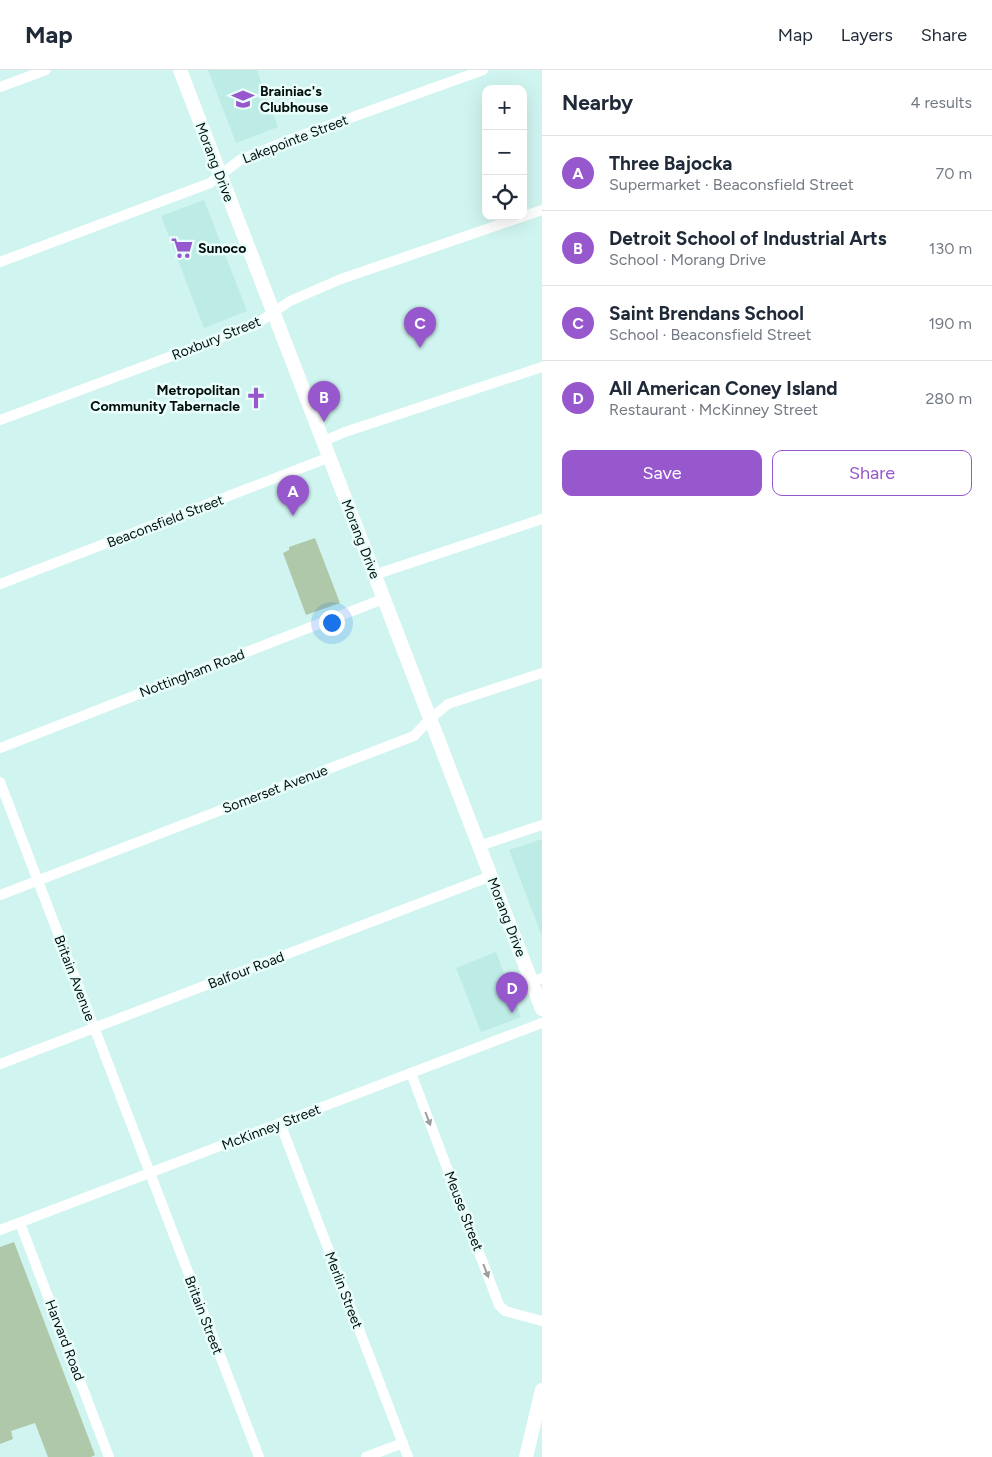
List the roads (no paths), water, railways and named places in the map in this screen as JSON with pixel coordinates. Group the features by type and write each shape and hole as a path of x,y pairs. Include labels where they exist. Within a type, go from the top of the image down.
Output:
{"street":[{"path":"0,87 46,70"},
{"name":"Morang Drive","path":"180,70 479,846 537,980 542,1009"},
{"name":"Lakepointe Street","path":"0,262 210,183 237,162 289,140 483,70"},
{"name":"Roxbury Street","path":"0,420 255,325 290,301 341,279 542,210"},
{"path":"324,441 345,432 542,367"},
{"name":"Beaconsfield Street","path":"0,584 330,458"},
{"path":"374,575 542,520"},
{"name":"Nottingham Road","path":"0,748 383,598"},
{"name":"Somerset Avenue","path":"0,895 414,736 448,704 542,673"},
{"name":"Britain Avenue","path":"0,782 150,1173"},
{"path":"479,846 542,825"},
{"name":"Balfour Road","path":"0,1064 491,876"},
{"name":"McKinney Street","path":"0,1230 542,1023"},
{"name":"Meuse Street","path":"411,1073 500,1305 505,1312 542,1321"},
{"name":"Merlin Street","path":"280,1123 408,1457"},
{"name":"Britain Street","path":"150,1173 259,1457"},
{"name":"Harvard Road","path":"20,1223 109,1457"},
{"path":"526,1457 542,1390"},
{"path":"366,1457 403,1443"}],"place":[{"name":"Brainiac's Clubhouse","path":"243,99"},
{"name":"Sunoco","path":"182,248"},
{"name":"Saint Brendans School","path":"420,348"},
{"name":"Metropolitan Community Tabernacle","path":"256,398"},
{"name":"Detroit School of Industrial Arts","path":"324,422"},
{"name":"Three Bajocka","path":"293,516"},
{"name":"All American Coney Island","path":"512,1013"}]}
